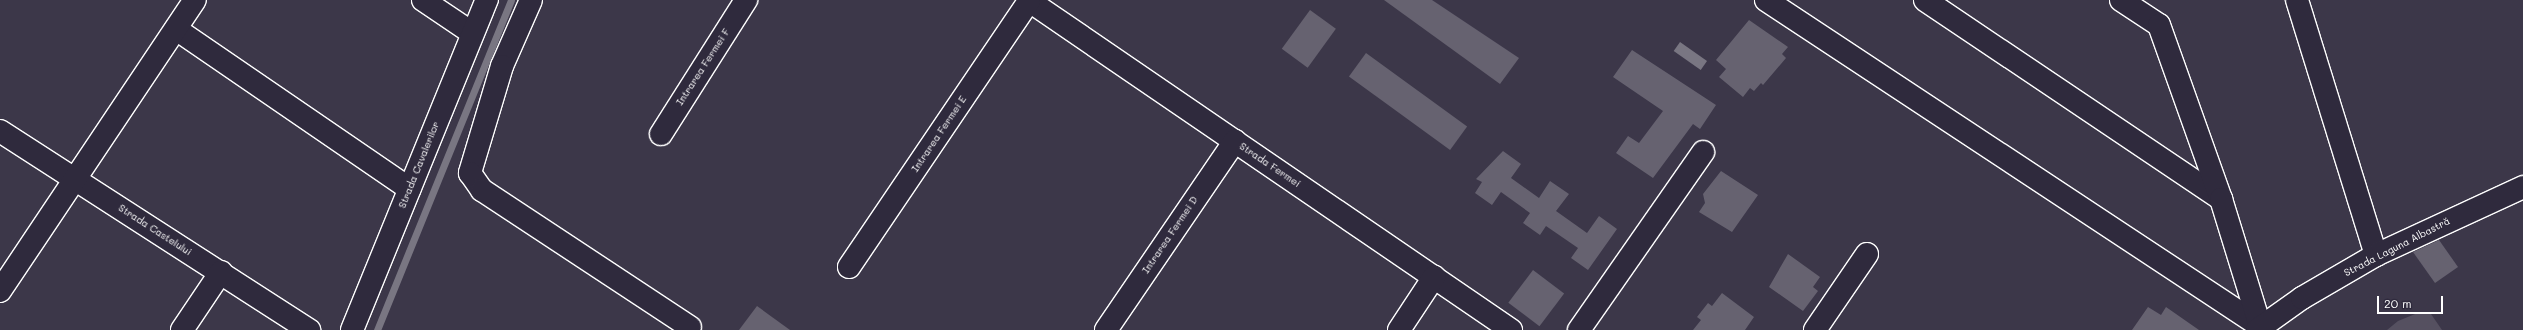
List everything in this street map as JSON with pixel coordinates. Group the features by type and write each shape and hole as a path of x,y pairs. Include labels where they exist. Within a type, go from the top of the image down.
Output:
{"street":[{"path":"0,291 195,0"},
{"path":"423,0 472,33"},
{"name":"Strada Cavalerilor","path":"352,330 472,33 487,0"},
{"path":"531,0 502,66 470,173 482,190 690,327"},
{"name":"Intrarea Fermei F","path":"661,134 746,0"},
{"name":"Strada Fermei","path":"1029,0 1511,330"},
{"name":"Intrarea Fermei E","path":"849,267 1029,0"},
{"path":"1766,0 2259,328"},
{"path":"1926,0 2221,199"},
{"path":"2121,0 2159,25 2221,199 2259,328"},
{"path":"2297,0 2376,255"},
{"path":"176,29 410,189"},
{"name":"Strada Castelului","path":"0,131 309,330"},
{"name":"Intrarea Fermei D","path":"1106,330 1235,141"},
{"path":"1580,330 1703,152"},
{"name":"Strada Laguna Albastră","path":"2259,328 2376,255 2523,187"},
{"path":"1815,330 1866,254"},
{"path":"182,330 221,272"},
{"path":"1399,330 1434,277"}],"shaded area":[{"path":"1680,42 1707,61 1701,70 1674,51"},
{"path":"2420,312 2431,314 2442,330 2387,330 2398,321"}],"building":[{"path":"1384,0 1432,0 1519,58 1500,84"},
{"path":"1310,10 1336,29 1308,68 1282,49"},
{"path":"1749,20 1788,47 1782,54 1786,58 1763,85 1761,83 1754,91 1750,88 1743,97 1719,77 1726,69 1716,60"},
{"path":"1632,50 1716,105 1700,129 1693,124 1653,178 1616,153 1628,136 1639,143 1663,111 1613,77"},
{"path":"1366,53 1467,126 1450,150 1349,76"},
{"path":"1503,151 1521,164 1511,178 1539,198 1550,181 1569,194 1556,211 1587,233 1599,216 1617,229 1588,270 1571,258 1578,248 1546,226 1540,235 1523,223 1530,213 1501,192 1492,205 1475,193 1482,182 1476,179"},
{"path":"1721,171 1758,195 1732,232 1699,212 1705,203 1703,194"},
{"path":"2439,240 2458,267 2435,283 2413,252"},
{"path":"1788,254 1820,277 1813,287 1818,291 1803,311 1769,287"},
{"path":"1533,270 1564,293 1539,326 1508,303"},
{"path":"1722,293 1754,317 1745,330 1693,330 1701,320 1697,317 1708,303 1712,306"},
{"path":"757,306 790,330 739,330"},
{"path":"2148,307 2161,315 2166,307 2199,330 2132,330"}],"waterway":[{"path":"377,330 511,0"}]}
